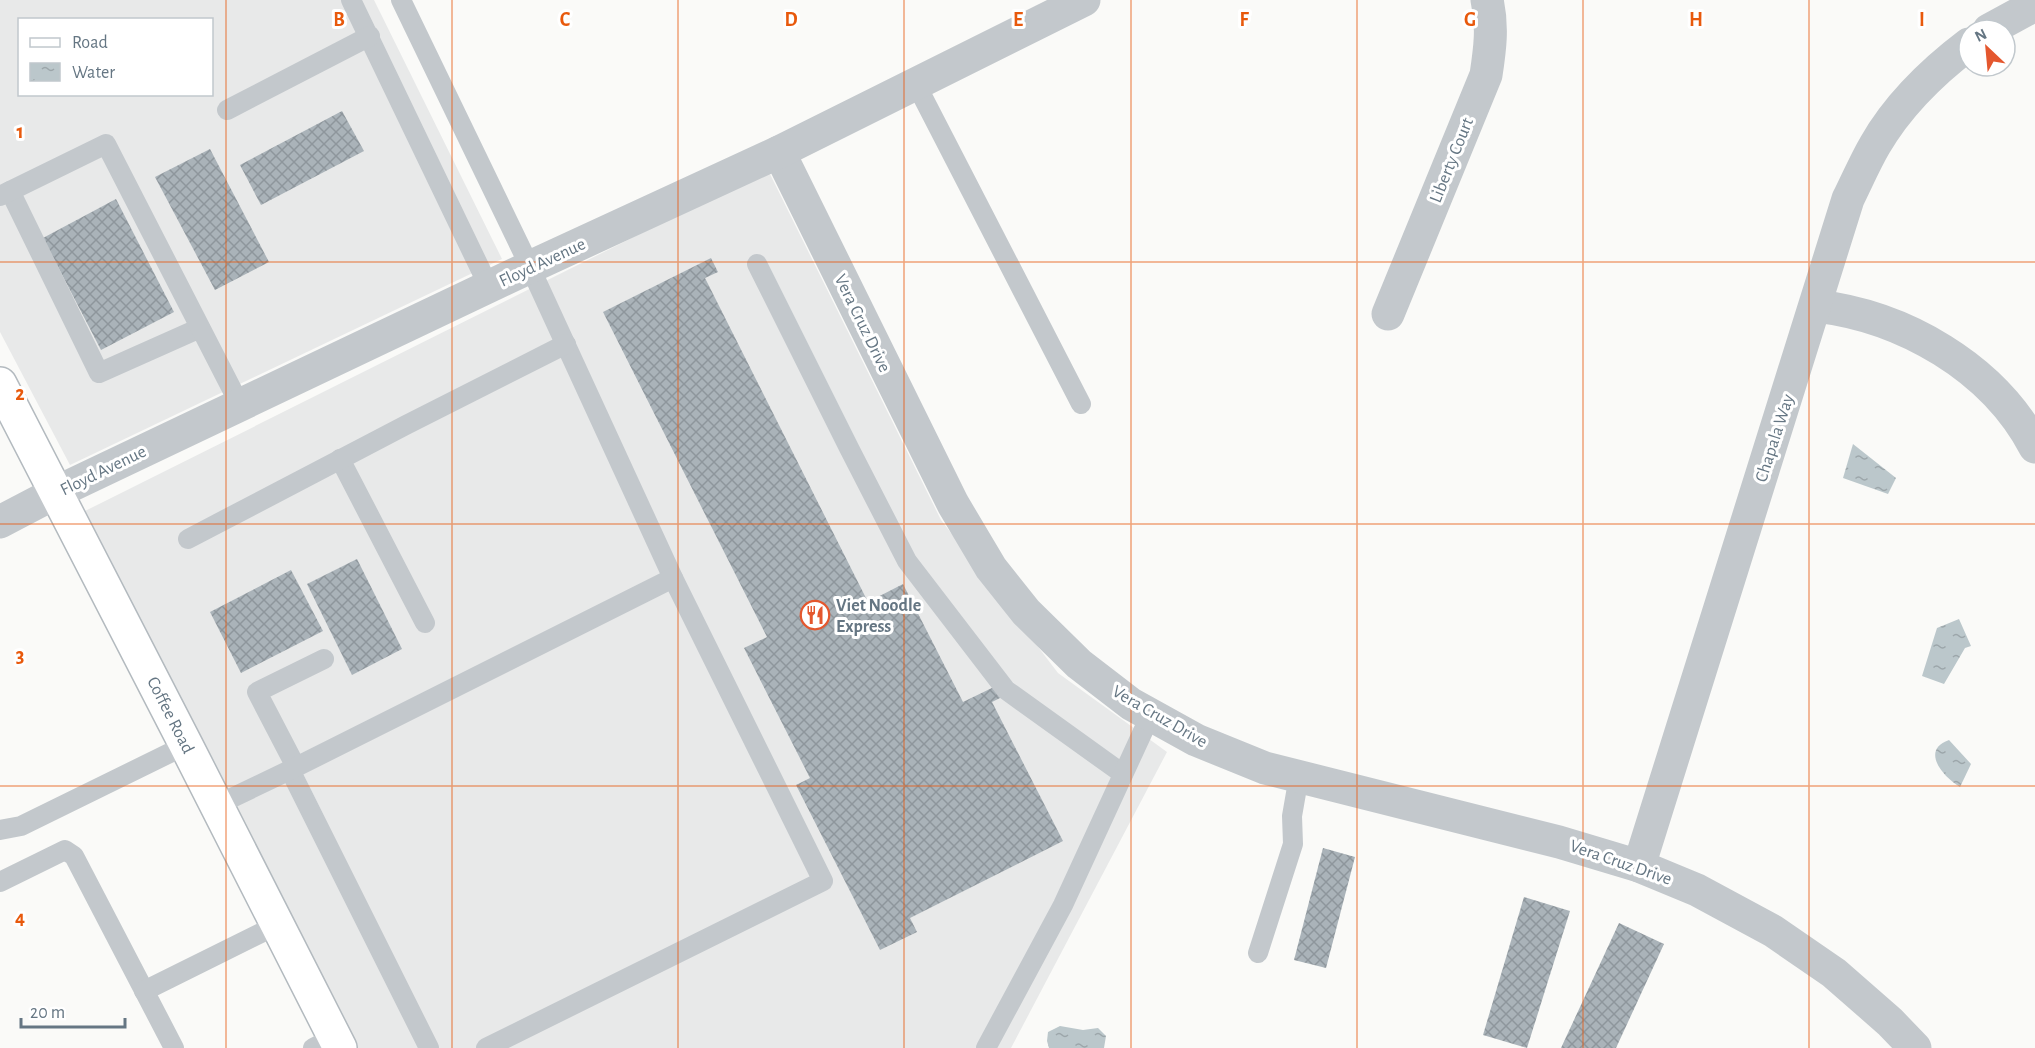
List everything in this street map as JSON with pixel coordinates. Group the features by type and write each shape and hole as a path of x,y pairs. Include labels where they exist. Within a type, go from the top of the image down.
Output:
{"main road":[{"name":"Coffee Road","path":"0,384 277,924 329,1044"}],"street":[{"name":"Floyd Avenue","path":"0,522 55,493 530,267 779,152 1084,0"},
{"name":"Liberty Court","path":"1388,314 1486,75 1491,40 1487,0"},
{"path":"2011,18 2035,5"},
{"name":"Chapala Way","path":"1639,866 1848,199 1875,144 1908,100 1942,64 1957,53"},
{"name":"Vera Cruz Drive","path":"779,152 952,504 992,568 1026,612 1079,664 1131,704 1196,740 1265,768 1558,842 1639,866 1697,890 1773,931 1834,973 1890,1022 1915,1048"},
{"path":"1816,306 1883,321 1933,344 1973,372 2008,407 2035,447"}],"lane":[{"path":"351,0 489,287"},
{"path":"401,0 530,267 673,578 823,881 486,1048"},
{"path":"227,110 370,36"},
{"path":"916,84 1081,404"},
{"path":"200,328 99,373 5,194 106,144 240,405"},
{"path":"757,264 908,561 1006,690 1124,774"},
{"path":"188,539 566,344"},
{"path":"340,459 425,623"},
{"path":"217,805 673,578"},
{"path":"324,659 257,692 429,1048"},
{"path":"986,1048 1063,905 1151,714"},
{"path":"0,830 21,826 186,745"},
{"path":"1258,953 1293,844 1292,816 1299,776"},
{"path":"0,882 65,850 74,856 174,1048"},
{"path":"144,991 277,924"}],"shaded area":[{"path":"0,0 374,0 502,259 70,465 0,332"},
{"path":"768,170 941,520 1058,673 1167,752 1011,1048 356,1048 83,512"}],"water":[{"path":"1853,444 1896,478 1888,494 1843,478"},
{"path":"1959,619 1971,646 1965,648 1944,684 1922,676 1937,628"},
{"path":"1949,740 1971,764 1960,787 1941,770 1935,757 1940,744"},
{"path":"1060,1026 1083,1030 1098,1028 1106,1036 1104,1048 1049,1048 1048,1032"}],"building":[{"path":"342,111 364,151 261,205 240,165"},
{"path":"210,149 269,262 215,290 155,177"},
{"path":"116,199 174,312 101,350 43,238"},
{"path":"711,258 718,272 705,278 868,602 903,584 963,702 996,686 1002,697 992,702 1063,841 910,918 917,932 880,950 796,785 810,778 744,648 767,637 603,312"},
{"path":"357,559 402,649 352,675 307,584"},
{"path":"291,570 323,631 241,673 210,612"},
{"path":"1323,848 1355,857 1326,968 1294,960"},
{"path":"1524,897 1570,911 1527,1048 1483,1035"},
{"path":"1619,923 1664,944 1616,1048 1561,1048"}],"place":[{"name":"Viet Noodle Express","path":"815,615"}]}
